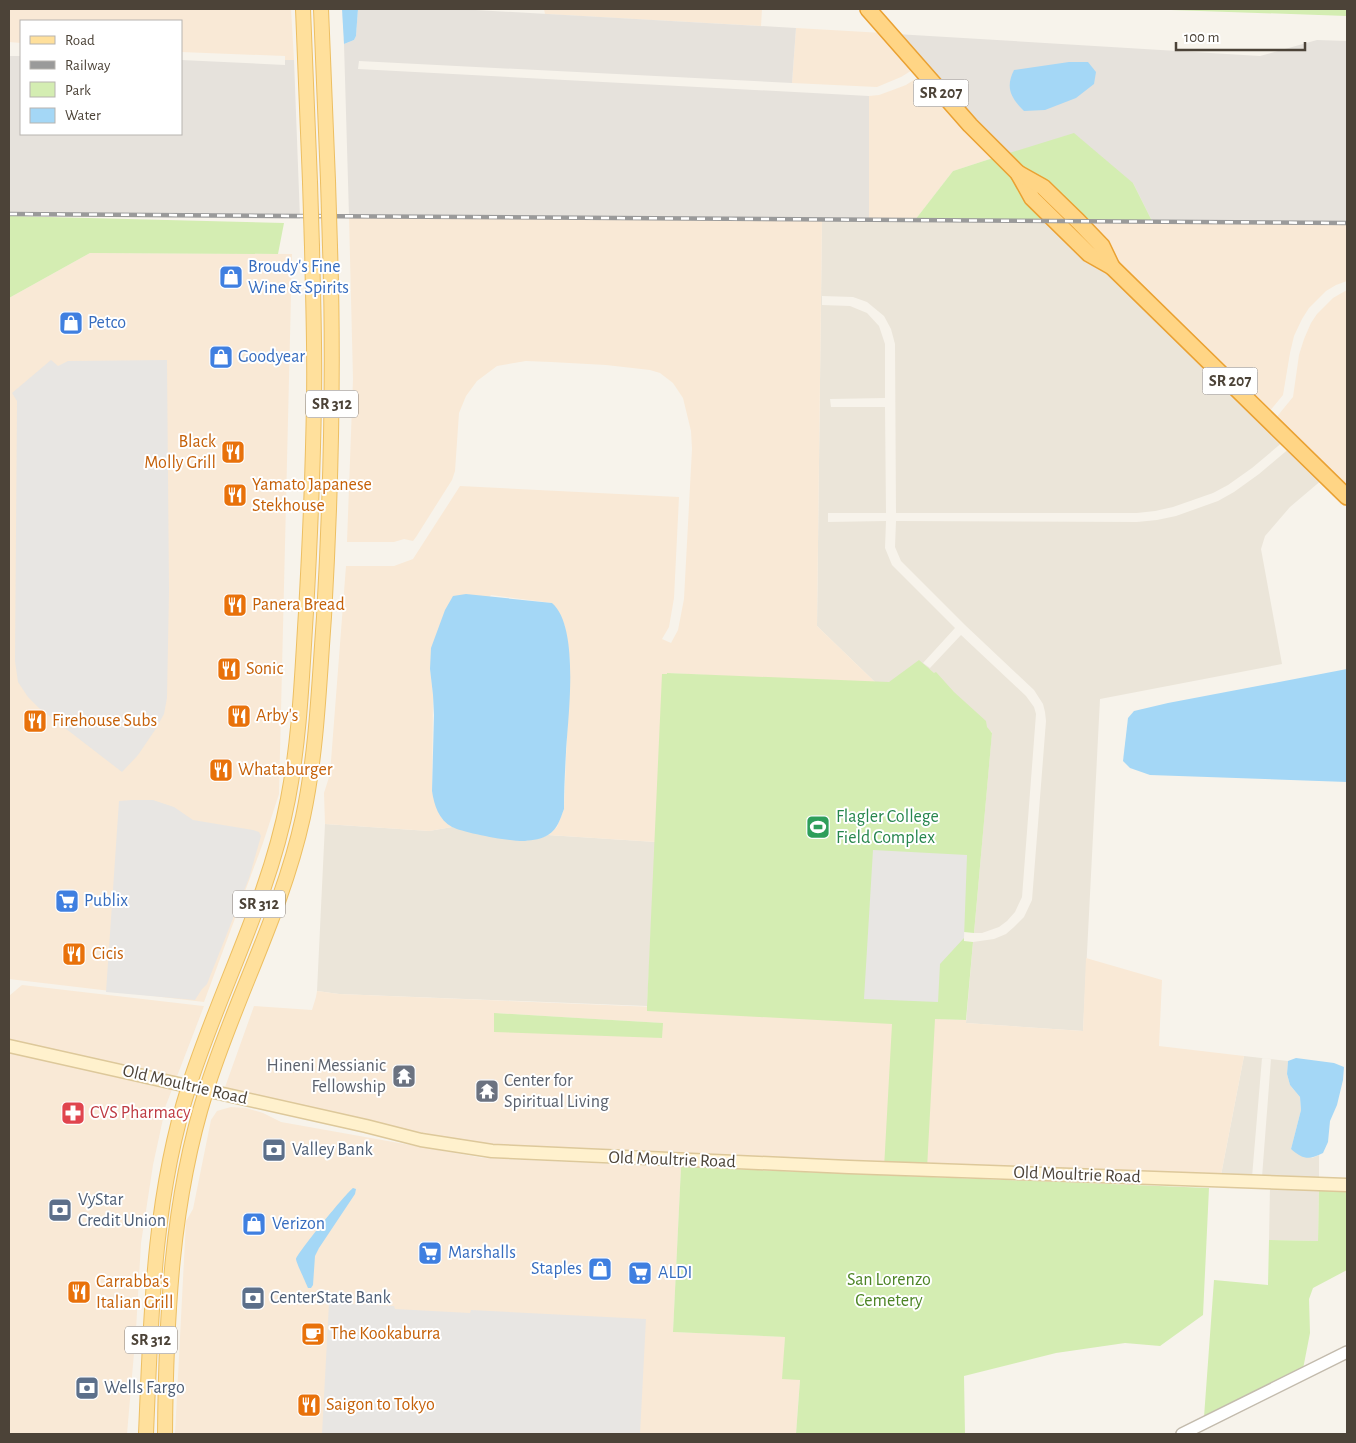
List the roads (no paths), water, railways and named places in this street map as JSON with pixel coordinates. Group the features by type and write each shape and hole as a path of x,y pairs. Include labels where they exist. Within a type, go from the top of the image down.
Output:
{"highway":[{"name":"SR 207","path":"868,9 970,125 1018,173 1032,198 1089,254 1112,267 1347,496"}],"main road":[{"name":"SR 312","path":"146,1434 158,1236 167,1173 189,1086 252,922 280,835 288,801 298,731 308,570 314,395 312,247 303,9"},
{"name":"SR 312","path":"165,1434 171,1290 177,1223 188,1157 206,1090 286,879 298,839 313,756 318,709 327,562 331,439 332,325 321,9"},
{"path":"280,835 286,851 286,879"},
{"name":"Old Moultrie Road","path":"10,1047 413,1138 492,1151 849,1167 1347,1185"},
{"path":"154,1289 171,1290"}],"street":[{"path":"1182,1434 1347,1352"}],"water":[{"path":"342,9 358,9 356,36 354,40 344,44"},
{"path":"1069,62 1088,62 1096,72 1094,84 1076,98 1045,110 1024,111 1016,102 1011,92 1010,82 1014,70"},
{"path":"466,594 552,603 561,615 566,631 569,651 570,696 564,809 554,830 540,838 525,841 510,840 452,827 447,824 438,812 434,802 432,791 434,715 430,669 431,648 445,610 453,596"},
{"path":"1347,669 1347,782 1150,775 1130,768 1123,761 1128,718 1134,711"},
{"path":"1296,1058 1334,1063 1344,1067 1337,1105 1330,1121 1328,1142 1323,1153 1310,1158 1303,1157 1291,1149 1301,1110 1300,1097 1290,1085 1287,1074 1288,1061"},
{"path":"353,1188 356,1189 355,1194 315,1256 313,1285 311,1288 308,1288 296,1259 323,1222"}],"railway":[{"path":"9,214 1347,223"}],"place":[{"name":"Broudy's Fine Wine & Spirits","path":"231,277"},
{"name":"Petco","path":"71,323"},
{"name":"Goodyear","path":"221,357"},
{"name":"Black Molly Grill","path":"233,452"},
{"name":"Yamato Japanese Stekhouse","path":"235,495"},
{"name":"Panera Bread","path":"235,605"},
{"name":"Sonic","path":"229,669"},
{"name":"Arby's","path":"239,716"},
{"name":"Firehouse Subs","path":"35,721"},
{"name":"Whataburger","path":"221,770"},
{"name":"Flagler College Field Complex","path":"818,827"},
{"name":"Publix","path":"67,901"},
{"name":"Cicis","path":"74,954"},
{"name":"Hineni Messianic Fellowship","path":"404,1076"},
{"name":"Center for Spiritual Living","path":"487,1091"},
{"name":"CVS Pharmacy","path":"73,1113"},
{"name":"Valley Bank","path":"274,1150"},
{"name":"VyStar Credit Union","path":"60,1210"},
{"name":"Verizon","path":"254,1224"},
{"name":"Marshalls","path":"430,1253"},
{"name":"Staples","path":"600,1269"},
{"name":"ALDI","path":"640,1273"},
{"name":"Carrabba's Italian Grill","path":"79,1292"},
{"name":"CenterState Bank","path":"253,1298"},
{"name":"The Kookaburra","path":"313,1334"},
{"name":"Wells Fargo","path":"87,1388"},
{"name":"Saigon to Tokyo","path":"309,1405"}],"park label":[{"name":"San Lorenzo Cemetery","path":"889,1290"}]}
